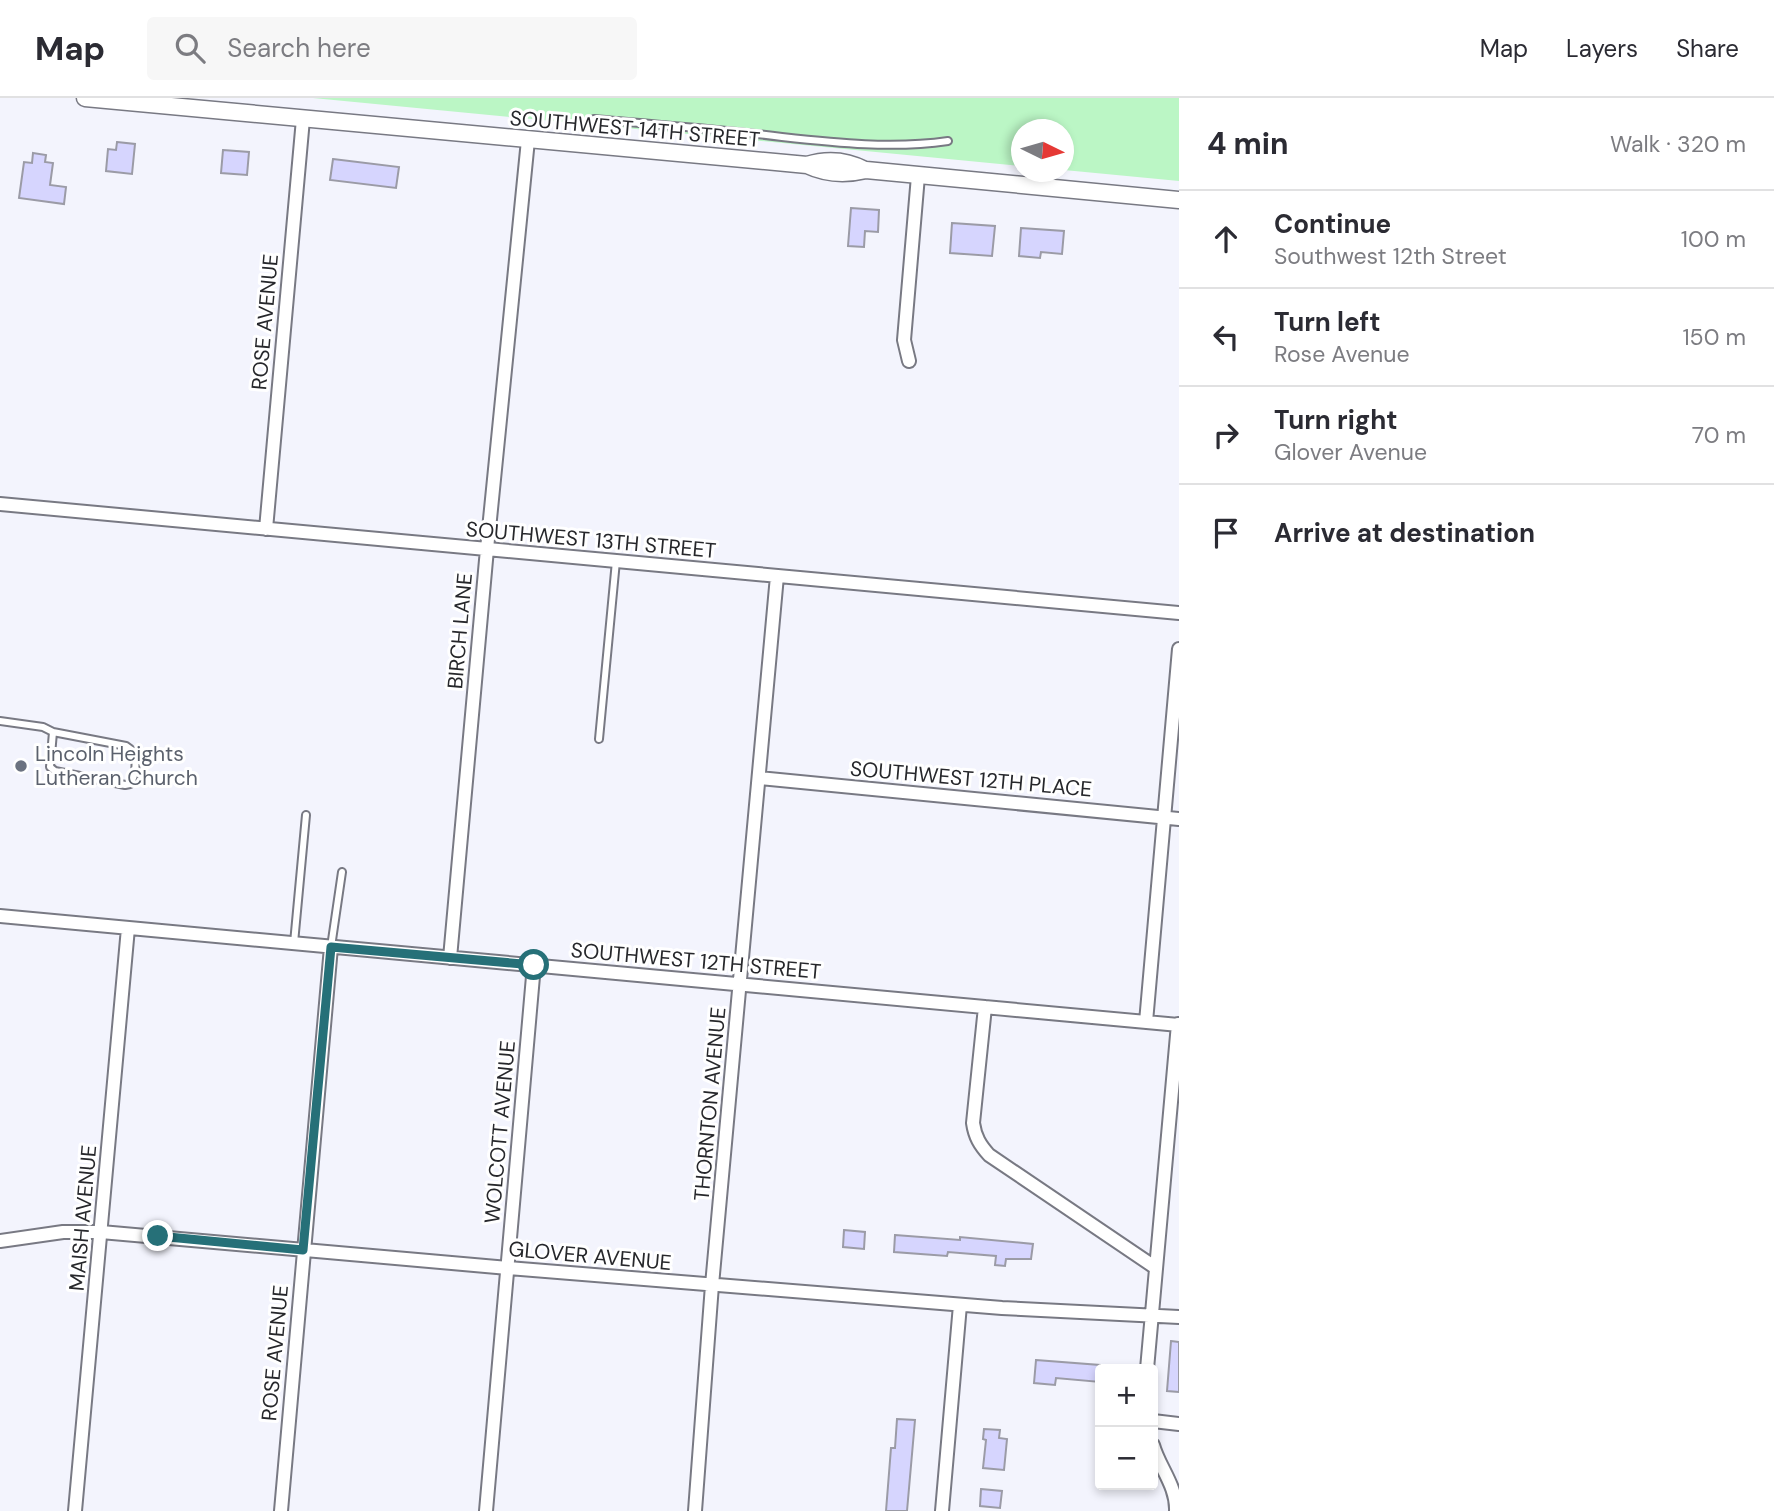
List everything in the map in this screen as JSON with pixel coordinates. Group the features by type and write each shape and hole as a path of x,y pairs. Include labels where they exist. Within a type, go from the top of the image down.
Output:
{"street":[{"name":"SOUTHWEST 14TH STREET","path":"85,98 807,165 825,172 846,174 866,170 1179,200"},
{"name":"ROSE AVENUE","path":"266,529 303,119"},
{"name":"BIRCH LANE","path":"450,958 528,140"},
{"path":"909,361 904,340 918,176"},
{"name":"SOUTHWEST 13TH STREET","path":"0,503 1179,612"},
{"name":"THORNTON AVENUE","path":"695,1511 712,1285 776,576"},
{"path":"1146,1022 1179,649"},
{"name":"SOUTHWEST 12TH PLACE","path":"759,778 1179,818"},
{"name":"SOUTHWEST 12TH STREET","path":"0,916 1178,1025"},
{"name":"MAISH AVENUE","path":"75,1511 128,928"},
{"name":"ROSE AVENUE","path":"281,1511 331,947"},
{"name":"WOLCOTT AVENUE","path":"486,1511 534,965"},
{"path":"985,1007 973,1124 975,1136 981,1146 989,1155 1156,1268"},
{"path":"1147,1364 1178,1025"},
{"name":"GLOVER AVENUE","path":"0,1241 63,1231 101,1232 960,1305 1179,1317"},
{"path":"942,1511 960,1305"},
{"path":"1158,1422 1179,1424"},
{"path":"1158,1459 1167,1475 1176,1511"}],"lane":[{"path":"594,119 871,144 921,145 948,141"},
{"path":"599,739 616,561"},
{"path":"0,721 43,727 53,732 126,746 135,755 133,780 125,785 55,771 50,767 49,760 53,732"},
{"path":"294,943 306,815"},
{"path":"331,947 342,872"}],"green space":[{"path":"313,98 1179,98 1179,181 1074,171 1074,119 1011,119 1011,165"}],"building":[{"path":"117,142 135,144 132,174 106,171 108,149 116,150"},
{"path":"223,150 249,152 247,175 221,173"},
{"path":"33,153 46,155 45,162 53,163 50,185 66,187 64,204 19,198 24,162 32,163"},
{"path":"333,159 399,167 396,188 330,180"},
{"path":"851,208 879,210 878,232 865,231 864,247 848,246"},
{"path":"952,223 995,226 992,256 950,253"},
{"path":"1021,228 1064,231 1062,254 1041,252 1040,258 1019,256"},
{"path":"844,1230 865,1232 864,1249 843,1247"},
{"path":"895,1235 960,1240 960,1237 1033,1244 1031,1259 1006,1259 1005,1266 995,1265 996,1256 948,1252 947,1256 894,1252"},
{"path":"1171,1341 1179,1342 1179,1392 1167,1391"},
{"path":"1036,1360 1095,1365 1095,1382 1056,1378 1055,1385 1034,1383"},
{"path":"897,1419 915,1420 907,1511 886,1511 891,1448 895,1448"},
{"path":"984,1429 1000,1430 999,1438 1007,1439 1004,1470 983,1468 986,1440 983,1439"},
{"path":"981,1489 1002,1491 1000,1508 980,1506"}],"place":[{"name":"Lincoln Heights Lutheran Church","path":"21,766"}],"route":[{"path":"158,1236 303,1250 331,947 534,965"}]}
